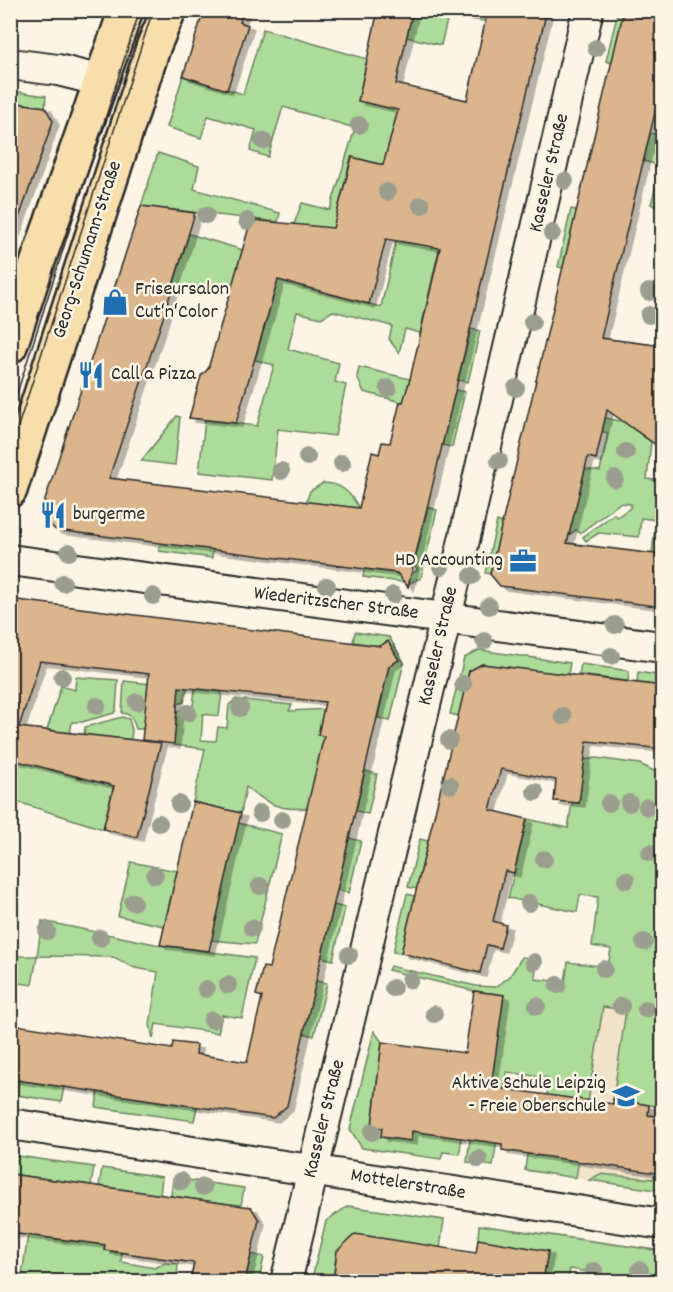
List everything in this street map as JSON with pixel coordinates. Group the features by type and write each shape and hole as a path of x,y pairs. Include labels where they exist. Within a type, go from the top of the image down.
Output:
{"main road":[{"name":"Georg-Schumann-Straße","path":"10,346 126,10"},
{"name":"Georg-Schumann-Straße","path":"10,490 151,54 168,10"}],"street":[{"name":"Kasseler Straße","path":"285,1281 446,618 588,10"},
{"path":"10,64 58,70 102,81"},
{"name":"Wiederitzscher Straße","path":"10,560 663,647"},
{"name":"Mottelerstraße","path":"10,1124 663,1224"}],"shaded area":[{"name":"Aktive Schule Leipzig - Freie Oberschule","path":"603,1007 662,1014 662,1191 576,1178"}],"green space":[{"path":"413,11 494,11 491,22 448,16 441,45 406,37"},
{"path":"618,11 624,12 612,63 606,61"},
{"path":"263,29 367,59 358,101 412,113 383,165 351,157 333,230 297,285 381,307 396,241 416,244 454,183 420,333 405,329 399,353 389,339 392,326 333,311 321,318 297,312 288,349 339,363 335,382 346,385 335,436 278,429 272,480 199,472 205,420 257,426 274,365 255,360 294,224 302,203 330,210 355,128 283,107 268,157 250,151 256,130 208,116 201,138 167,127 183,76 243,94"},
{"path":"11,91 46,96 45,107 11,102"},
{"path":"662,129 662,211 651,204 661,166 643,161 650,133 661,135"},
{"path":"158,153 199,166 194,189 280,213 278,222 141,206"},
{"path":"571,209 577,210 563,268 558,267"},
{"path":"189,234 243,250 232,287 173,286"},
{"path":"471,329 480,331 468,382 458,380"},
{"path":"359,367 410,379 405,403 364,392 357,377"},
{"path":"455,390 465,392 452,447 442,445"},
{"path":"177,416 180,417 175,465 141,461"},
{"path":"601,417 624,422 651,442 647,479 662,481 662,555 652,553 656,520 641,518 639,537 599,533 586,541 583,537 614,514 617,517 630,508 631,504 620,503 580,533 576,530 569,535 584,469 600,471 608,433 597,430"},
{"path":"323,483 340,487 352,497 359,508 306,502 310,491"},
{"path":"428,507 437,510 421,578 410,583 363,577 364,569 397,573 402,579 418,570 414,564"},
{"path":"497,521 503,523 490,574 485,573"},
{"path":"160,543 213,549 212,558 159,551"},
{"path":"355,632 389,637 404,662 390,721 378,718 389,666 398,660 380,646 353,642"},
{"path":"479,650 570,663 568,675 482,664 469,671 459,716 450,714 464,658"},
{"path":"581,664 629,671 628,681 579,675"},
{"path":"638,672 662,676 662,686 637,683"},
{"path":"76,677 118,680 116,710 114,713 82,722 72,722 70,733 47,730 61,686 75,690"},
{"path":"124,681 187,688 184,702 153,713 143,729 136,729 130,716 122,713"},
{"path":"195,689 222,692 219,716 203,714 201,740 216,741 218,727 227,728 229,705 236,699 292,705 289,711 330,709 308,808 298,809 274,805 246,787 241,813 193,802 205,749 174,745 175,726 163,716 193,706"},
{"path":"122,717 129,719 132,730 131,740 125,740 103,829 11,800 11,774 24,734 44,740 37,766 86,779 97,737 84,735 85,727"},
{"path":"596,758 640,764 662,775 662,1107 613,1099 626,1010 603,1007 576,1178 525,1170 527,1154 564,1159 573,1099 547,1095 548,1078 507,1072 493,1166 467,1162 473,1115 504,995 474,991 388,970 390,966 476,986 496,987 510,976 522,957 537,959 535,979 565,982 568,962 608,967 611,949 592,946 598,897 580,895 577,912 508,898 527,819 568,828 572,803 579,803 584,760"},
{"path":"365,771 377,774 368,814 356,811"},
{"path":"238,823 282,834 255,944 211,940"},
{"path":"349,838 361,841 349,893 337,890"},
{"path":"420,839 428,841 417,889 408,887"},
{"path":"131,862 177,871 164,926 118,916"},
{"path":"407,894 415,896 401,953 393,952"},
{"path":"334,905 345,908 333,960 321,957"},
{"path":"42,921 160,945 255,958 242,1018 222,1015 218,1033 156,1024 153,1039 150,1025 158,972 135,968 113,957 37,956"},
{"path":"11,956 37,956 32,985 13,982 11,996"},
{"path":"316,981 327,983 314,1036 303,1033"},
{"path":"374,1031 382,1042 372,1126 382,1128 381,1137 410,1141 412,1131 461,1138 460,1154 443,1152 441,1159 362,1148 350,1129"},
{"path":"19,1080 64,1087 61,1102 17,1095"},
{"path":"98,1092 197,1107 194,1121 96,1107"},
{"path":"662,1129 662,1191 589,1180 600,1174 653,1179 656,1173"},
{"path":"11,1155 94,1167 91,1185 11,1174"},
{"path":"102,1168 162,1177 160,1195 99,1186"},
{"path":"173,1178 244,1188 241,1206 171,1196"},
{"path":"348,1206 444,1220 440,1248 337,1251 333,1281 311,1282 326,1221"},
{"path":"479,1225 662,1251 662,1281 593,1281 594,1273 570,1269 568,1281 543,1281 548,1251 478,1239"},
{"path":"29,1228 41,1237 78,1242 106,1242 105,1250 122,1253 121,1262 155,1268 165,1263 178,1264 177,1281 21,1282"},
{"path":"251,1254 264,1257 259,1281 245,1282"}],"building":[{"path":"204,10 244,10 240,22 248,25 227,90 183,76"},
{"path":"378,10 413,10 396,84 467,100 488,10 547,10 408,587 397,573 56,530 45,521 43,506 141,206 195,213 163,318 109,478 359,508 372,452 379,454 382,442 390,443 400,402 403,402 440,248 386,239 369,304 278,280 236,423 189,418 201,376 208,369 251,220 333,228 352,157 383,165 398,110 358,101"},
{"path":"624,10 663,10 663,79 601,338 663,346 663,450 607,410 596,459 588,457 567,543 663,555 663,607 500,586 490,574"},
{"path":"10,102 45,107 53,121 14,232 10,232"},
{"path":"10,599 380,646 388,641 399,660 389,666 287,1106 273,1118 10,1079 10,1024 172,1049 173,1042 197,1045 196,1054 247,1062 262,997 256,995 263,967 269,968 324,736 318,735 325,702 179,687 174,744 142,740 149,674 40,661 19,727 161,743 137,837 103,829 114,786 10,759"},
{"path":"482,664 663,686 663,749 587,741 579,803 554,801 556,780 501,769 490,810 527,819 514,873 505,871 493,921 506,925 500,948 487,945 480,973 401,953 469,671"},
{"path":"193,802 241,813 209,951 160,945"},
{"path":"474,991 504,995 491,1087 613,1104 613,1099 649,1105 648,1115 663,1117 656,1173 502,1150 502,1144 412,1131 411,1141 381,1137 382,1128 372,1126 382,1042 465,1053"},
{"path":"10,1174 251,1207 259,1220 245,1281 190,1281 194,1263 104,1250 105,1245 10,1233"},
{"path":"355,1234 476,1253 478,1239 548,1251 543,1281 333,1281 337,1251"}],"tram line":[{"path":"10,415 140,10"},
{"path":"10,451 153,10"}],"place":[{"name":"Friseursalon Cut‘n‘Color","path":"115,302"},
{"name":"Call a Pizza","path":"91,375"},
{"name":"burgerme","path":"53,515"},
{"name":"HD Accounting","path":"523,561"},
{"name":"Aktive Schule Leipzig - Freie Oberschule","path":"626,1096"}]}
